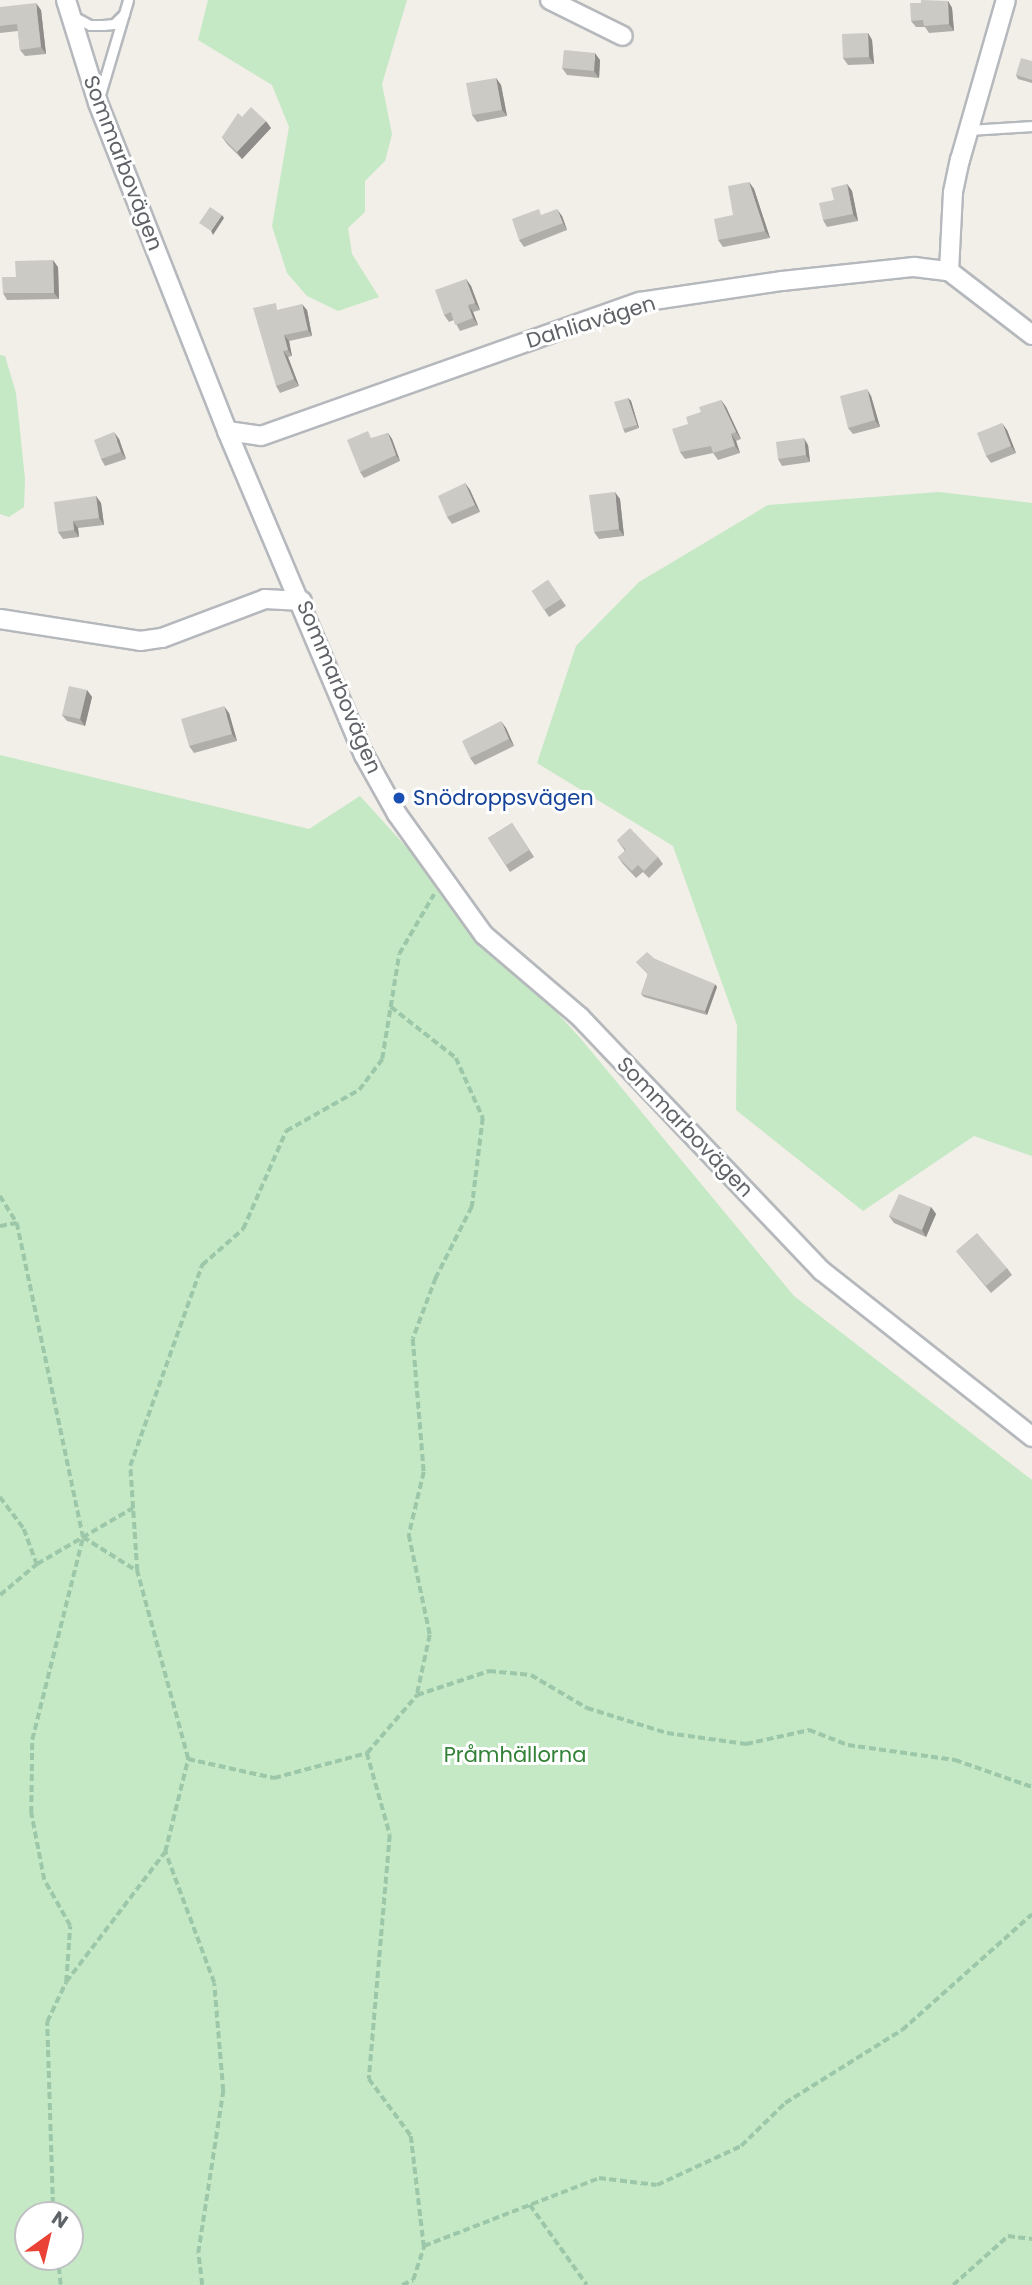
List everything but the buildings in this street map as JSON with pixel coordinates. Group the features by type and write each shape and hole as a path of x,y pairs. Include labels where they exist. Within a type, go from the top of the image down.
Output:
{"street":[{"path":"550,0 623,36"},
{"path":"1006,0 967,130 953,192 949,271 1032,335"},
{"name":"Sommarbovägen","path":"68,7 98,103 226,431 302,601 364,755 397,814 484,935 580,1017 822,1271 1032,1437"},
{"name":"Dahliavägen","path":"226,431 261,436 640,302 914,267 949,271"},
{"path":"0,619 140,641 162,638 265,599 302,601"}],"lane":[{"path":"98,103 128,0"},
{"path":"68,7 90,25 114,24 125,12"},
{"path":"967,130 1032,125"}],"path":[{"path":"53,2201 47,2022 66,1982 165,1852 188,1759 137,1571 130,1466 202,1265 243,1229 286,1131 359,1090 382,1059 399,954 443,878"},
{"path":"188,1759 274,1778 367,1753 417,1695 430,1635 410,1535 424,1472 414,1339 436,1278 472,1206 484,1118 456,1058 391,1007"},
{"path":"0,1196 18,1223 83,1538 32,1740 31,1813 44,1880 70,1926 66,1982"},
{"path":"0,1226 18,1223"},
{"path":"0,1497 24,1529 37,1564"},
{"path":"0,1595 37,1564 133,1508"},
{"path":"83,1538 137,1571"},
{"path":"417,1695 489,1671 531,1675 587,1708 667,1733 746,1744 808,1730 848,1745 955,1760 1032,1787"},
{"path":"367,1753 390,1835 369,2080 411,2136 424,2246 412,2282 402,2285"},
{"path":"165,1852 214,1983 223,2091 198,2253 202,2285"},
{"path":"424,2246 599,2178 657,2185 741,2146 785,2103 902,2030 1032,1914"},
{"path":"530,2205 587,2285"},
{"path":"953,2285 1008,2236 1032,2239"}],"green space":[{"path":"208,0 407,0 382,84 392,134 385,161 365,181 365,212 348,228 352,254 379,297 338,311 307,296 287,273 272,226 289,127 272,85 198,40"},
{"path":"0,355 5,356 16,393 25,479 24,507 9,517 0,514"},
{"path":"939,492 1032,503 1032,1156 974,1136 863,1211 736,1110 737,1025 673,846 537,763 576,646 639,582 768,505"},
{"name":"Pråmhällorna","path":"0,755 309,829 360,796 581,1039 794,1296 1032,1480 1032,2285 0,2285"}],"place":[{"name":"Snödroppsvägen","path":"399,798"}]}
